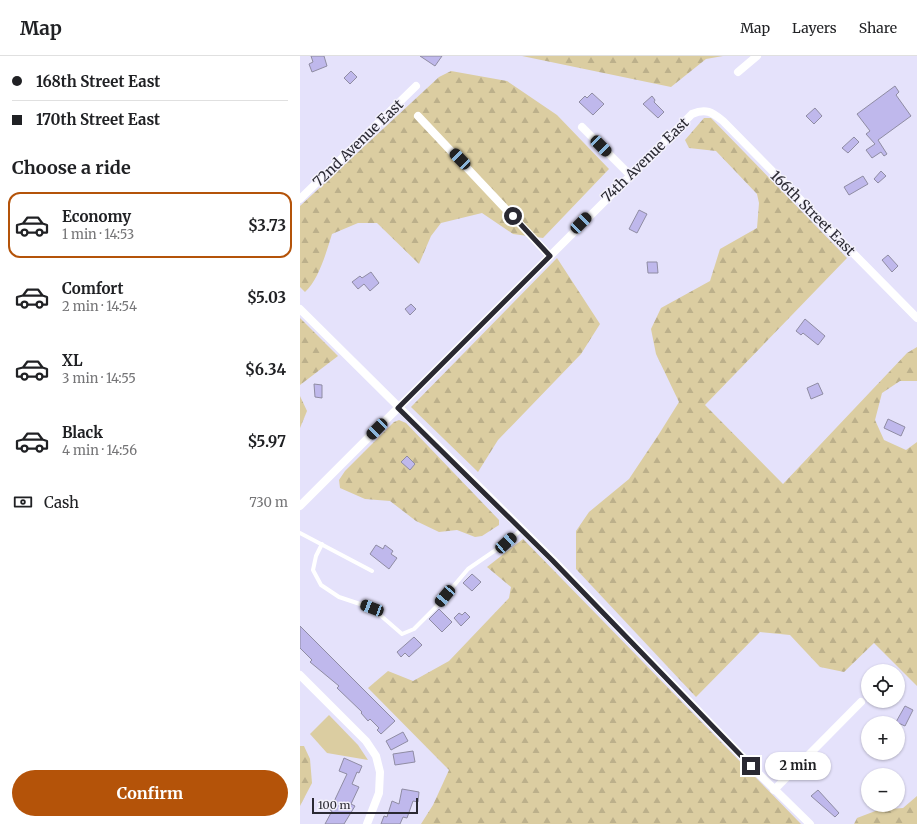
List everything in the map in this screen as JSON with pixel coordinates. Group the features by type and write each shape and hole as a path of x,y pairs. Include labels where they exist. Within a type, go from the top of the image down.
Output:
{"street":[{"path":"738,72 757,56"},
{"name":"72nd Avenue East","path":"300,199 416,86"},
{"name":"74th Avenue East","path":"300,506 692,114 708,110"},
{"name":"166th Street East","path":"708,110 723,121 917,318"},
{"path":"418,116 550,256"},
{"path":"582,127 630,175"},
{"path":"300,309 521,530 774,790 810,824"},
{"path":"300,675 366,741 378,762 381,780 380,793 367,824"},
{"path":"774,790 861,702"}],"lane":[{"path":"322,544 316,556 313,570 321,585 339,597 372,608 402,634 414,629 435,608 468,569 506,543 521,530"},
{"path":"300,533 372,571"}],"green space":[{"path":"522,56 723,56 706,59 671,87"},
{"path":"451,71 507,81 557,115 609,169 543,238 513,234 482,213 441,223 431,236 419,264 377,223 358,223 332,234 318,273 310,287 305,292 300,287 300,206 439,77"},
{"path":"704,118 711,118 847,258 705,405 783,484 907,353 917,347 917,381 900,381 882,393 875,420 884,440 906,450 917,442 917,686 905,674 905,664 895,664 874,643 844,672 820,667 790,635 760,632 696,697 576,569 576,531 589,512 629,479 679,402 656,354 651,329 661,308 710,281 720,249 757,228 759,203 757,194 716,151 689,148 685,140"},
{"path":"557,258 600,324 581,354 498,440 478,472 411,407"},
{"path":"300,318 338,356 300,385"},
{"path":"300,396 307,411 300,428"},
{"path":"399,420 406,423 499,520 499,525 482,536 475,537 457,530 439,532 416,521 390,501 365,499 340,488 339,480 345,471 394,422"},
{"path":"523,539 801,824 421,824 433,805 449,770 368,688 388,671 413,681 449,661 509,598 511,587 487,567"},
{"path":"329,715 358,745 368,760 327,753 310,734"},
{"path":"300,746 304,746 310,759 312,783 300,806"},
{"path":"917,796 917,824 854,824 857,818 873,812 905,812 905,806"}],"building":[{"path":"311,56 324,56 327,66 312,72 309,64 313,62"},
{"path":"420,56 442,56 435,66"},
{"path":"351,71 357,77 350,84 344,78"},
{"path":"895,86 899,92 896,95 911,116 878,140 887,154 884,156 881,152 872,158 866,150 875,144 866,134 870,131 857,114"},
{"path":"592,93 604,104 593,115 579,102 585,96 587,98"},
{"path":"652,96 655,100 654,102 664,112 658,118 643,104"},
{"path":"815,108 822,116 814,124 806,116"},
{"path":"854,137 859,142 848,153 842,148"},
{"path":"881,171 886,176 878,183 874,179"},
{"path":"863,176 868,184 849,195 844,187"},
{"path":"639,210 647,214 637,233 629,229"},
{"path":"888,255 898,266 892,272 882,260"},
{"path":"647,262 657,262 658,273 648,273"},
{"path":"371,272 379,283 370,291 364,284 358,289 352,282 360,276 362,278"},
{"path":"411,304 416,309 410,315 405,309"},
{"path":"805,319 825,336 818,345 803,333 801,335 796,331"},
{"path":"818,383 823,394 811,399 807,388"},
{"path":"314,384 322,385 322,398 315,397"},
{"path":"888,419 905,427 901,436 884,428"},
{"path":"407,456 415,464 410,470 401,462"},
{"path":"376,545 383,549 385,545 393,551 391,554 397,558 389,569 370,554"},
{"path":"472,574 481,582 472,591 463,583"},
{"path":"439,609 452,622 442,632 429,619"},
{"path":"465,612 470,617 461,626 454,618 459,613 462,615"},
{"path":"300,626 395,721 381,734 377,730 379,728 370,719 368,721 361,713 362,712 337,688 339,686 310,662 312,660 300,648"},
{"path":"414,637 422,645 409,657 405,653 401,657 397,652"},
{"path":"905,706 913,710 905,726 905,716 899,716"},
{"path":"403,732 408,741 391,750 386,741"},
{"path":"413,751 415,762 395,765 393,754"},
{"path":"344,758 362,766 359,773 357,772 352,784 359,787 351,804 355,806 344,824 325,824 347,774 339,771"},
{"path":"402,789 419,792 418,802 413,801 407,818 403,817 400,824 381,824 384,816 387,817 392,801 399,804"},
{"path":"818,790 839,813 835,817 811,796"}],"route":[{"path":"513,216 550,256 398,408 552,560 751,766"}]}
